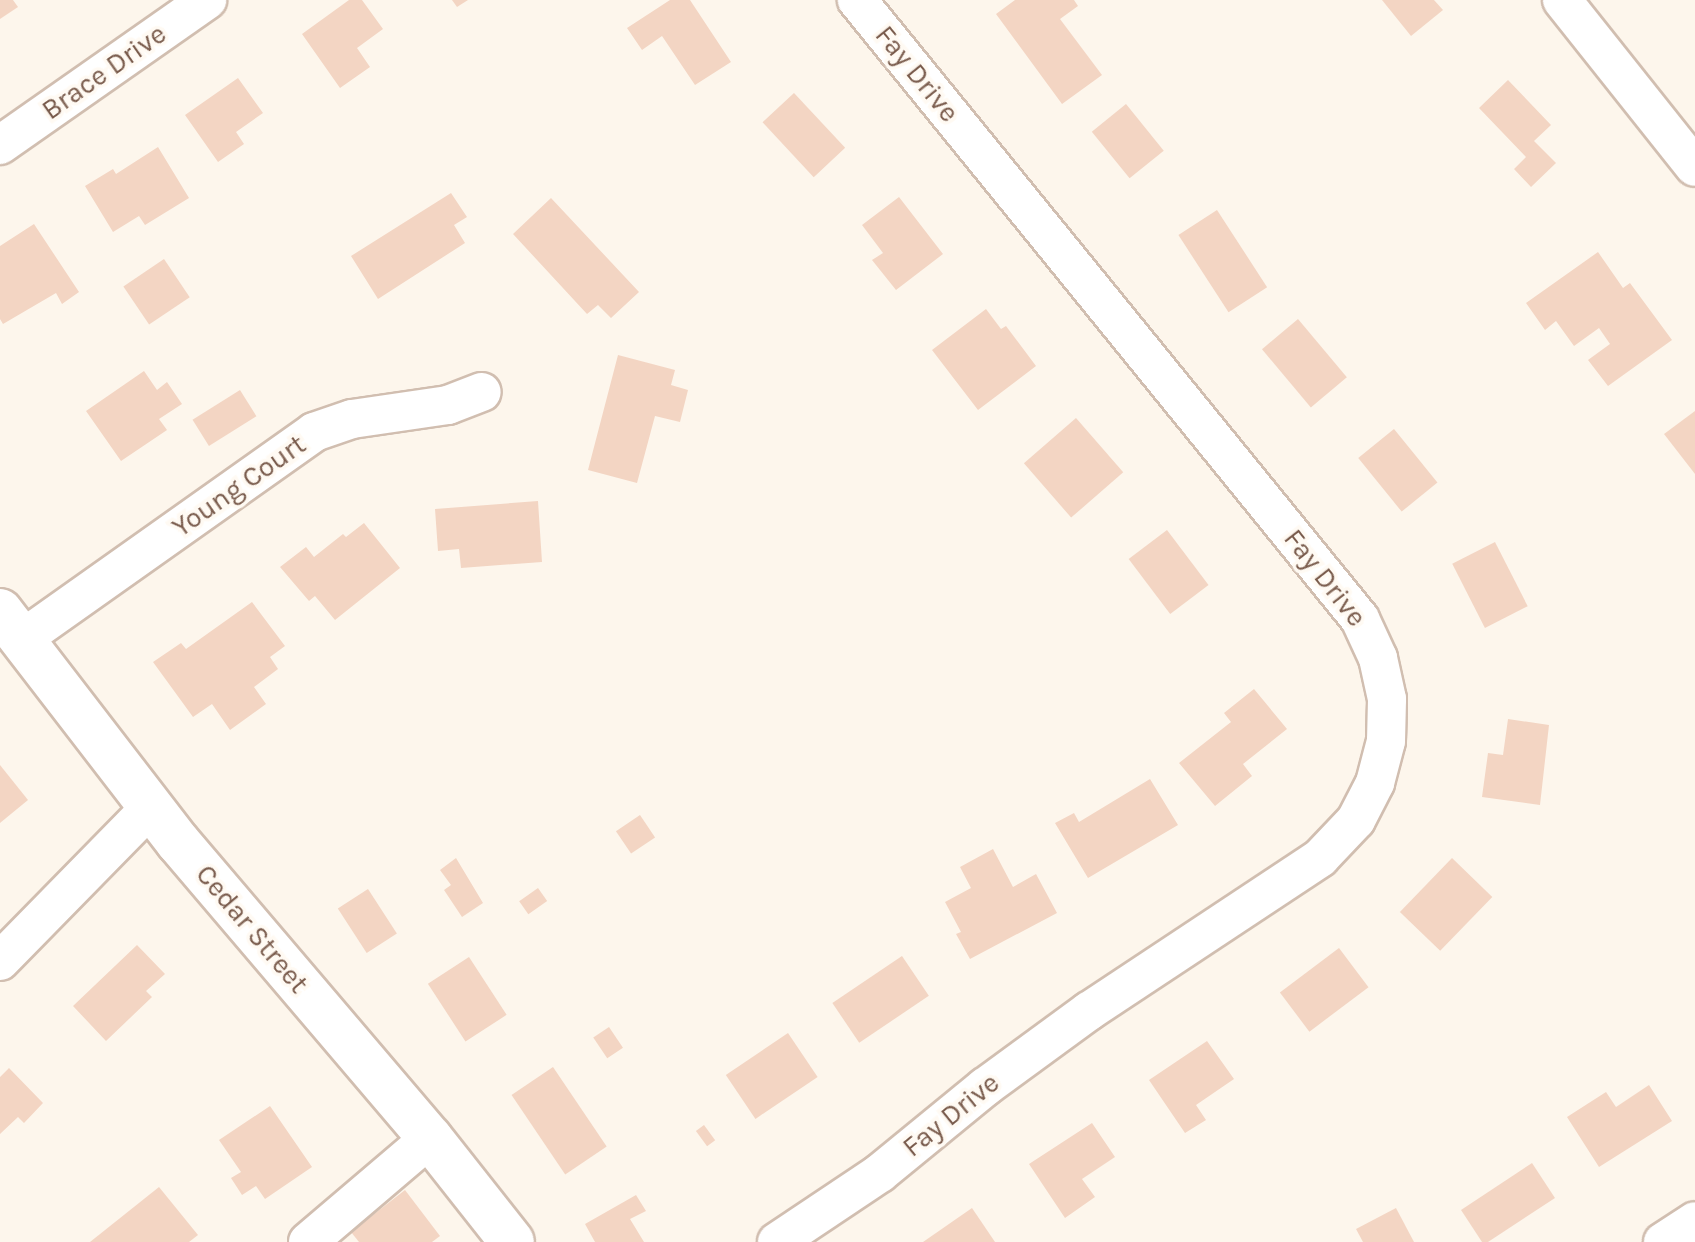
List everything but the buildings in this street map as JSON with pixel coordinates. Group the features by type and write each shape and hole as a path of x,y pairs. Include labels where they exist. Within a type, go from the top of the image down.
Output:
{"street":[{"name":"Brace Drive","path":"0,145 207,0"},
{"name":"Fay Drive","path":"777,1242 880,1173 985,1087 1089,1011 1320,858 1356,820 1375,783 1386,741 1387,699 1378,658 1360,619 857,0"},
{"path":"1562,0 1695,167"},
{"name":"Young Court","path":"11,625 314,432 352,419 448,405 482,392"},
{"name":"Cedar Street","path":"11,625 151,807 430,1138 512,1242"},
{"path":"0,961 151,807"},
{"path":"308,1242 430,1138"},
{"path":"1663,1242 1695,1221"}]}
